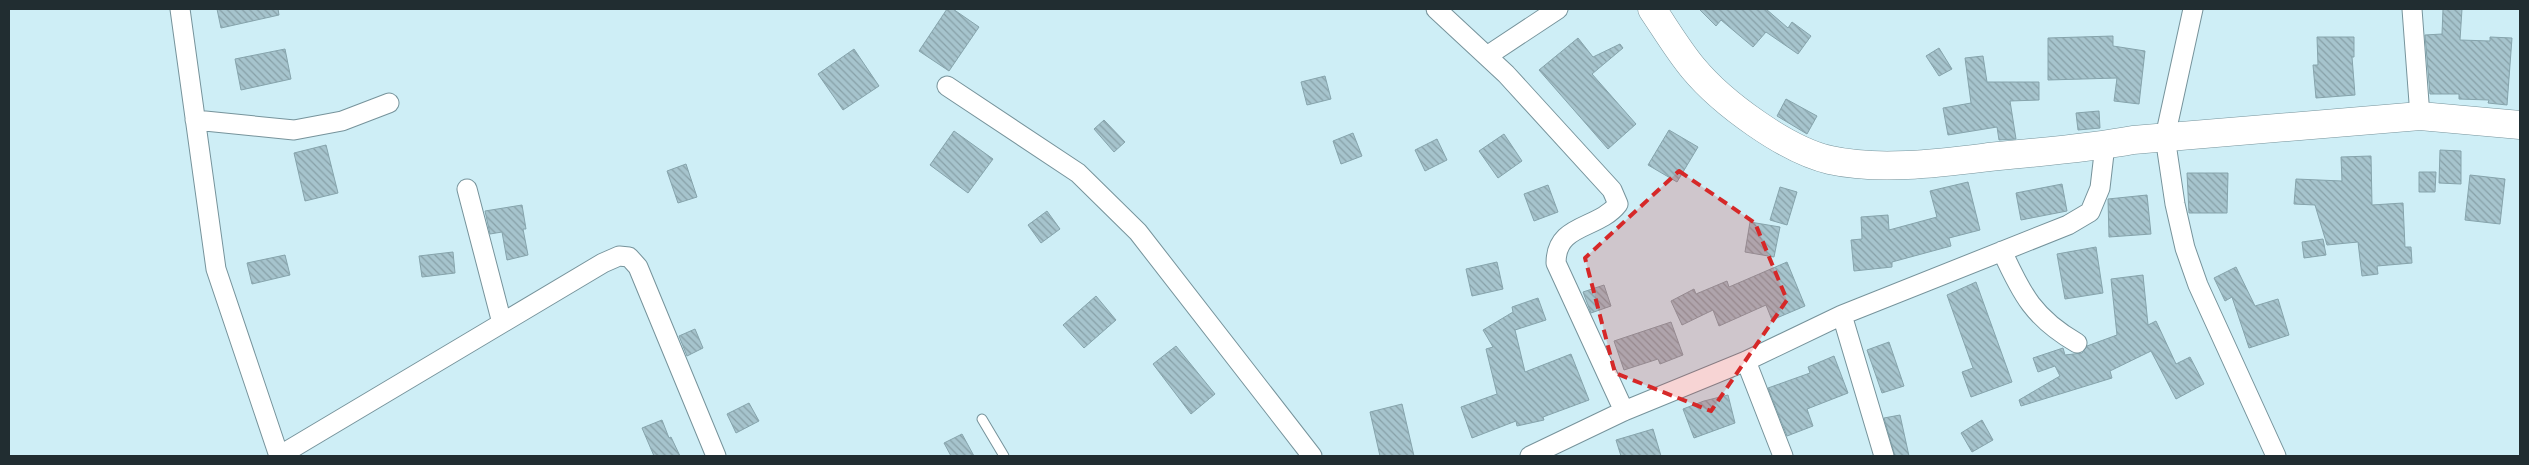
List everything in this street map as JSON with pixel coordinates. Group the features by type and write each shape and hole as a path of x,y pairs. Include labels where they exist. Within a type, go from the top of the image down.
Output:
{"highway":[{"path":"1652,9 1692,68 1718,95 1795,146 1830,160 1869,164 1943,163 2165,137 2420,116 2520,125"}],"street":[{"path":"180,9 216,269 279,456 603,263 619,256 629,256 638,267 716,456"},
{"path":"1436,9 1506,74 1612,190 1618,204 1611,213 1564,236 1556,249 1556,263 1624,411"},
{"path":"1487,56 1558,9"},
{"path":"2193,9 2165,137 2175,204 2185,248 2198,285 2276,456"},
{"path":"2412,9 2420,116"},
{"path":"947,86 1078,173 1138,232 1312,456"},
{"path":"195,120 294,130 342,121 389,103"},
{"path":"1530,456 1624,411 1746,362 1842,315 2068,225 2090,212 2100,188 2105,145"},
{"path":"467,189 502,323"},
{"path":"2002,251 2020,290 2037,313 2058,332 2077,343"},
{"path":"1842,315 1884,456"},
{"path":"1746,362 1782,456"}],"lane":[{"path":"982,419 1004,456"}],"highlighted area":[{"path":"1679,171 1755,223 1787,300 1711,411 1615,373 1585,258"}],"building":[{"path":"217,9 278,9 279,15 221,28"},
{"path":"947,9 953,9 979,27 949,71 919,51"},
{"path":"1699,9 1766,9 1788,28 1792,22 1811,36 1798,54 1766,32 1753,47 1721,20 1716,26"},
{"path":"2443,9 2462,9 2460,40 2490,41 2490,37 2512,38 2507,105 2488,103 2489,100 2459,99 2459,94 2430,94 2425,35 2442,34"},
{"path":"2113,36 2113,46 2145,51 2139,104 2114,101 2117,78 2048,80 2048,38"},
{"path":"2317,37 2354,37 2354,57 2352,57 2355,95 2316,98 2313,65 2318,65"},
{"path":"1578,38 1593,57 1620,44 1623,48 1592,74 1636,124 1608,149 1539,70"},
{"path":"1939,48 1952,69 1939,76 1926,56"},
{"path":"285,49 291,79 241,90 235,59"},
{"path":"854,49 879,86 843,110 818,74"},
{"path":"1983,56 1987,82 2039,82 2039,100 2010,101 2016,139 1999,140 1997,127 1948,135 1943,108 1971,103 1965,58"},
{"path":"1325,76 1331,99 1307,105 1301,82"},
{"path":"1786,99 1817,116 1807,134 1777,116"},
{"path":"2099,111 2100,128 2078,130 2076,113"},
{"path":"1104,120 1125,142 1114,152 1094,129"},
{"path":"1669,130 1698,147 1677,182 1648,165"},
{"path":"954,131 993,159 968,193 930,165"},
{"path":"1353,133 1362,156 1341,164 1333,141"},
{"path":"1504,134 1522,161 1498,178 1479,151"},
{"path":"1437,139 1447,160 1425,171 1415,150"},
{"path":"326,145 338,193 305,201 294,153"},
{"path":"2440,150 2461,151 2461,184 2439,183"},
{"path":"2371,156 2372,205 2403,203 2405,247 2411,247 2412,263 2377,266 2378,274 2362,276 2358,242 2327,245 2315,205 2294,204 2296,179 2342,181 2341,157"},
{"path":"686,164 697,197 678,203 667,171"},
{"path":"2419,172 2436,172 2435,192 2419,192"},
{"path":"2187,173 2228,173 2227,213 2189,213"},
{"path":"2470,175 2505,179 2500,224 2465,220"},
{"path":"1968,182 1980,230 1949,238 1951,246 1892,262 1892,267 1854,271 1851,240 1862,239 1861,217 1888,215 1889,230 1937,217 1930,191"},
{"path":"2062,184 2067,211 2021,220 2016,193"},
{"path":"1548,185 1558,212 1534,221 1524,194"},
{"path":"1780,187 1797,192 1787,225 1770,220"},
{"path":"2147,195 2151,234 2109,237 2108,199"},
{"path":"522,205 526,229 523,229 528,255 507,260 502,232 490,234 485,211"},
{"path":"1047,211 1060,229 1041,243 1028,225"},
{"path":"1750,222 1780,227 1774,257 1745,252"},
{"path":"2323,239 2326,255 2304,258 2302,242"},
{"path":"2096,247 2103,293 2065,299 2057,254"},
{"path":"453,252 455,273 422,277 419,256"},
{"path":"285,255 290,275 252,284 247,263"},
{"path":"1497,262 1503,289 1472,296 1466,269"},
{"path":"1787,262 1805,306 1772,320 1766,305 1719,326 1713,310 1682,325 1671,301 1694,289 1696,294 1727,281 1729,287"},
{"path":"2236,267 2255,306 2278,299 2289,335 2249,348 2232,297 2225,301 2214,278"},
{"path":"2143,275 2148,325 2156,321 2176,364 2190,357 2204,384 2176,399 2151,351 2110,371 2112,378 2021,406 2019,400 2060,376 2055,366 2038,372 2033,358 2063,348 2065,355 2082,353 2087,346 2117,335 2111,279"},
{"path":"1976,282 2012,382 1971,397 1962,372 1973,368 1947,295"},
{"path":"1604,285 1611,306 1591,313 1583,292"},
{"path":"1096,296 1116,320 1084,348 1063,325"},
{"path":"1538,298 1546,320 1515,330 1525,372 1571,354 1589,400 1543,417 1544,420 1517,426 1516,421 1472,438 1461,407 1497,394 1486,349 1493,347 1483,330 1513,312 1512,307"},
{"path":"1671,322 1683,355 1660,364 1658,359 1624,370 1614,341"},
{"path":"695,329 703,348 687,356 679,336"},
{"path":"1889,342 1904,386 1882,393 1867,350"},
{"path":"1176,346 1215,394 1191,414 1153,364"},
{"path":"1834,356 1848,393 1807,409 1813,426 1787,436 1768,388 1810,373 1808,367"},
{"path":"1728,395 1735,423 1694,438 1683,409"},
{"path":"749,403 759,421 736,433 727,414"},
{"path":"1402,404 1414,456 1380,456 1370,412"},
{"path":"1900,415 1909,456 1895,456 1884,418"},
{"path":"662,420 669,438 671,437 680,456 654,456 642,428"},
{"path":"1982,420 1993,440 1972,452 1961,433"},
{"path":"1653,429 1661,456 1621,456 1616,440"},
{"path":"962,434 974,456 951,456 944,443"}]}
